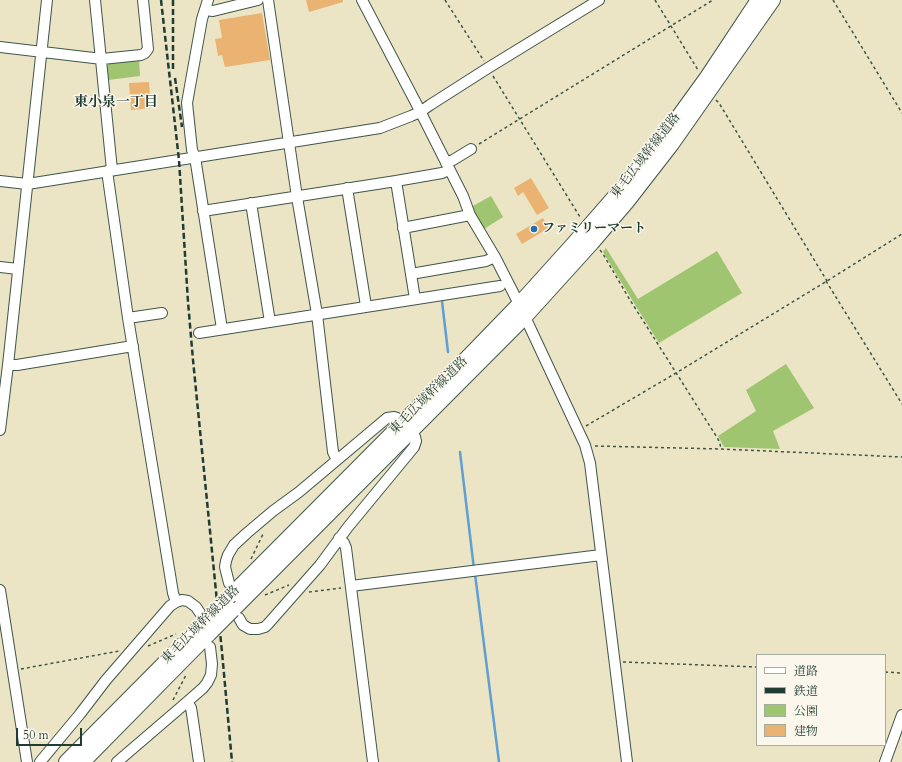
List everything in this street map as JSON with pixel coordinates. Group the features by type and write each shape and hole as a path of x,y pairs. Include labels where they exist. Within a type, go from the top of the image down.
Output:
{"highway":[{"name":"東毛広域幹線道路","path":"66,762 206,629 236,614 270,572 340,503 462,363 519,304 648,157 707,77 758,0"},
{"name":"東毛広域幹線道路","path":"83,762 206,629 230,590 341,485 525,317 628,202 672,144 773,0"}],"street":[{"path":"0,430 47,0"},
{"path":"95,0 102,58 110,171 128,318 176,602"},
{"path":"0,47 102,58 141,55 148,49 143,0"},
{"path":"208,0 202,19 187,103 192,150 195,158 222,329"},
{"path":"205,10 213,11 258,0"},
{"path":"268,0 297,196 317,314 334,452 337,460"},
{"path":"362,0 448,166 463,196 470,215 495,257 519,304 585,445 590,463 627,762"},
{"path":"0,181 27,184 380,128 420,112 488,68 599,0"},
{"path":"203,210 396,181 442,172 453,160 471,149"},
{"path":"396,181 415,299"},
{"path":"347,188 366,306"},
{"path":"251,203 270,322"},
{"path":"403,228 470,215"},
{"path":"411,274 486,261 495,257"},
{"path":"0,267 18,269"},
{"path":"199,333 500,286"},
{"path":"128,318 162,313"},
{"path":"8,365 16,365 133,346"},
{"path":"230,590 225,567 228,555 234,545 273,511 299,492 387,418 394,417 407,426 415,437 416,440 414,447 320,565 295,587 268,624 262,628 254,629 246,627 241,623 236,614"},
{"path":"340,538 346,548 373,762"},
{"path":"351,586 601,555"},
{"path":"0,590 27,762"},
{"path":"40,762 128,653 166,610 176,602 182,600 193,604 196,607 206,629 212,664 209,679 203,688 117,762"},
{"path":"187,702 191,708 199,762"},
{"path":"885,762 902,714"}],"path":[{"path":"445,0 580,217"},
{"path":"655,0 695,64"},
{"path":"471,149 519,118 713,0"},
{"path":"833,0 902,113"},
{"path":"716,101 719,103 902,404"},
{"path":"579,431 902,234"},
{"path":"600,250 718,439 721,449"},
{"path":"585,445 902,457"},
{"path":"252,556 266,527"},
{"path":"264,595 295,587 302,592 351,586"},
{"path":"145,648 174,635"},
{"path":"12,670 116,651 124,651 128,653"},
{"path":"614,661 756,667"},
{"path":"886,672 902,673"},
{"path":"172,703 186,673"}],"green space":[{"path":"139,59 140,76 108,80 107,66 111,62"},
{"path":"491,196 503,217 484,229 471,207"},
{"path":"606,248 638,299 717,251 742,293 659,343 603,252"},
{"path":"786,364 814,408 773,431 780,449 724,447 718,436 756,411 746,390"}],"building":[{"path":"306,0 343,0 343,2 309,12"},
{"path":"262,13 270,60 225,67 222,55 218,56 215,39 222,38 219,20"},
{"path":"149,82 151,108 131,110 129,83"},
{"path":"531,178 549,208 537,215 523,192 518,196 514,188"},
{"path":"543,218 549,228 522,244 516,234"}],"waterway":[{"path":"442,301 448,352"},
{"path":"460,452 474,569"},
{"path":"475,574 499,762"}],"railway":[{"path":"161,0 179,160 193,360 232,762"},
{"path":"173,0 173,69"},
{"path":"175,78 182,127"}],"place":[{"name":"ファミリーマート","path":"534,229"}],"district":[{"name":"東小泉一丁目","path":"116,103"}]}
